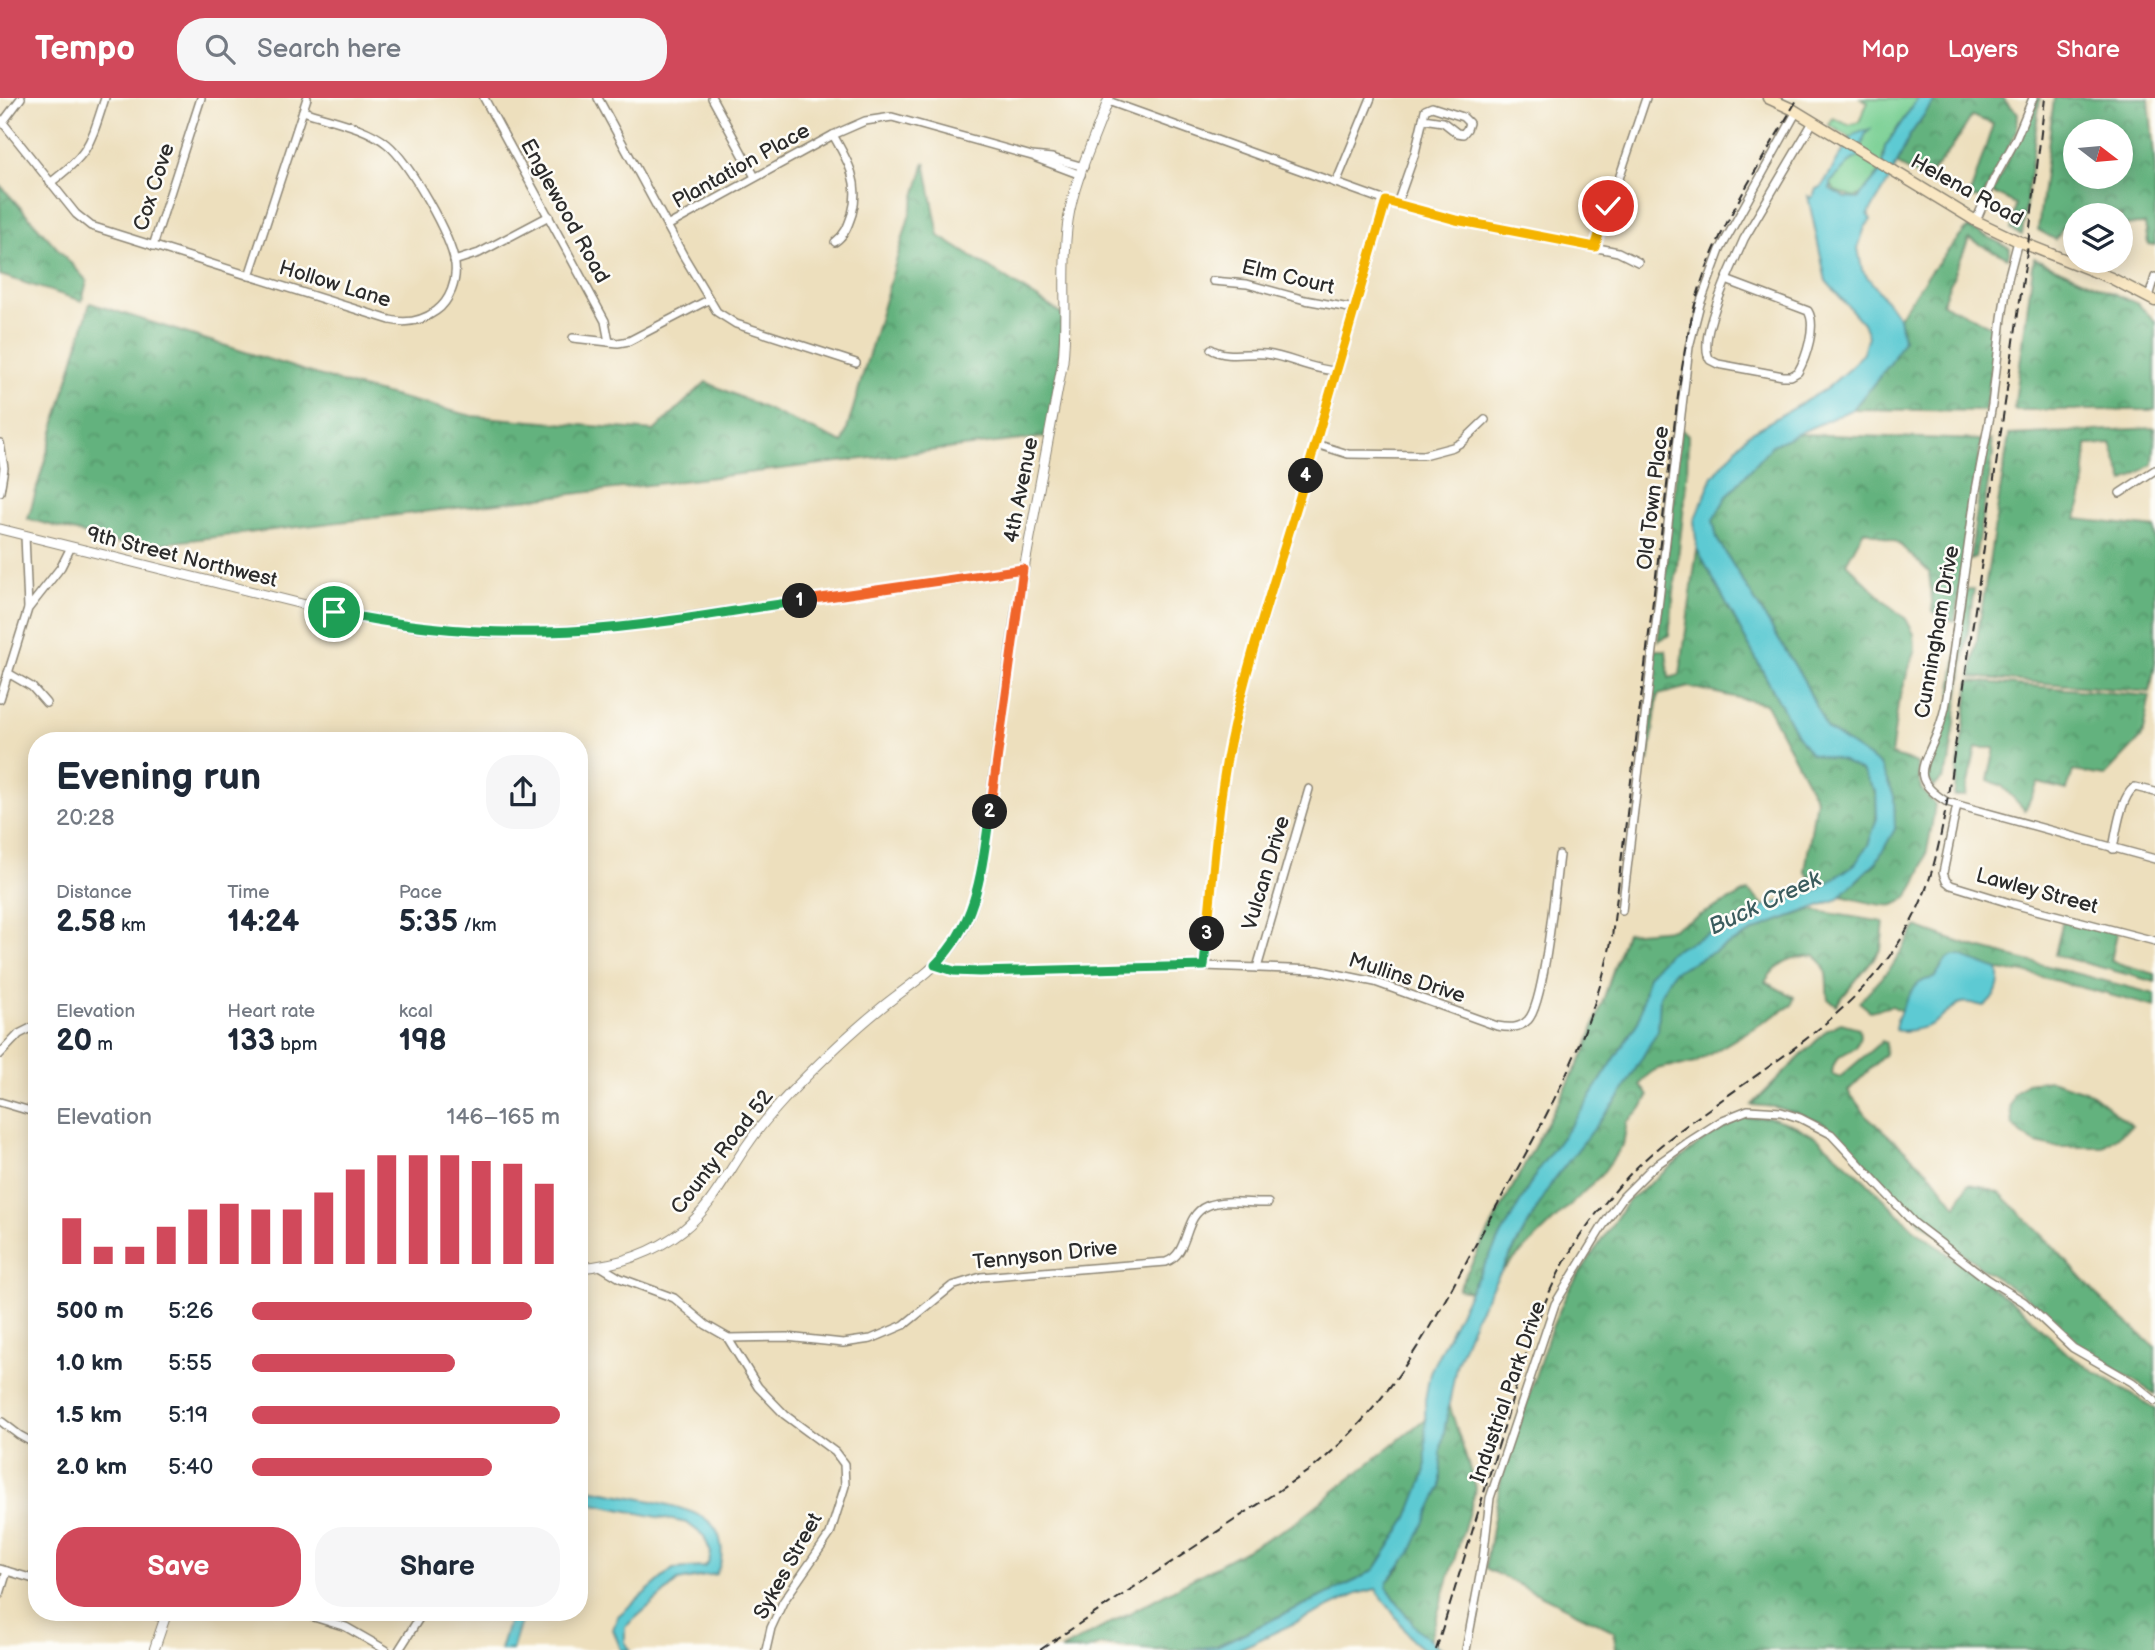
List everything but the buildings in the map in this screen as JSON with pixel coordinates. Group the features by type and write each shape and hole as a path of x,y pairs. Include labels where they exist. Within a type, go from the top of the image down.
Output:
{"main road":[{"name":"Helena Road","path":"1768,98 1785,101 1813,122 1976,220 2018,241 2153,297"}],"street":[{"path":"1,121 21,98"},
{"path":"50,183 85,152 105,98"},
{"name":"Cox Cove","path":"153,246 201,98"},
{"path":"249,276 307,98"},
{"name":"Englewood Road","path":"484,98 606,321 609,342"},
{"path":"598,98 717,312 736,324 856,363"},
{"path":"712,98 755,177"},
{"path":"1336,183 1371,98"},
{"path":"1595,247 1646,98"},
{"path":"1976,220 2034,98"},
{"path":"1109,99 1386,201 1456,220 1595,247 1626,255 1638,262"},
{"name":"4th Avenue","path":"935,965 949,951 963,930 976,896 1023,569 1063,361 1066,328 1066,239 1070,209 1109,99"},
{"path":"1396,204 1415,153 1425,110 1432,107 1465,118 1469,127 1460,134 1443,122 1423,119"},
{"name":"Hollow Lane","path":"1,121 50,183 87,224 390,320 409,322 434,313 447,300 455,278 454,261 447,239 397,153 385,142 367,133 303,111"},
{"name":"Old Town Place","path":"1622,911 1689,347 1700,304 1720,250 1797,111"},
{"name":"Plantation Place","path":"667,226 833,135 856,123 874,118 891,117 919,123 1083,171"},
{"path":"1726,280 1808,311 1812,318 1812,327 1801,368 1794,374 1783,376 1718,364 1708,357 1706,347 1726,280 1744,239 1813,122"},
{"path":"833,135 852,171 856,194 846,231 835,242"},
{"path":"1204,966 1219,806 1230,745 1251,661 1386,201"},
{"path":"454,261 479,253 549,216"},
{"name":"Cunningham Drive","path":"2018,241 2002,318 1993,397 1976,490 1947,697 1939,728 1922,764 1923,776 1930,790 1957,806 2155,859"},
{"path":"2153,297 2155,277"},
{"name":"Elm Court","path":"1213,281 1247,284 1305,300 1355,309"},
{"path":"573,338 609,342 635,340 708,300"},
{"path":"1211,349 1228,354 1268,354 1299,364 1337,371"},
{"path":"1316,444 1348,454 1423,455 1462,442 1485,420"},
{"path":"0,443 4,468 0,492"},
{"path":"2120,493 2155,470"},
{"name":"9th Street Northwest","path":"0,529 378,621 487,633 625,626 1023,569"},
{"path":"0,699 28,609 25,535"},
{"path":"28,609 61,567 71,547"},
{"path":"8,673 32,687 47,703"},
{"path":"2113,849 2129,790 2134,787 2155,792"},
{"name":"Vulcan Drive","path":"1257,968 1309,789"},
{"name":"Lawley Street","path":"1957,806 1943,873 1951,886 2155,941"},
{"path":"1518,1027 1532,1016 1537,1002 1554,906 1559,855"},
{"name":"Mullins Drive","path":"935,965 954,971 979,972 1204,966 1317,970 1358,977 1497,1026 1518,1027 1526,1031"},
{"name":"County Road 52","path":"588,1267 600,1266 653,1249 692,1223 709,1204 749,1142 792,1091 868,1019 935,965"},
{"path":"0,1054 19,1034 28,1030"},
{"path":"0,1102 28,1110"},
{"name":"Industrial Park Drive","path":"1466,1649 1483,1560 1490,1499 1555,1304 1601,1227 1623,1197 1653,1168 1687,1143 1723,1120 1748,1110 1781,1112 1831,1133 1914,1223 1987,1279 2024,1302 2073,1348 2132,1382 2155,1401"},
{"name":"Tennyson Drive","path":"728,1338 787,1337 843,1343 871,1339 904,1325 958,1283 981,1277 1166,1262 1180,1252 1192,1220 1205,1206 1221,1203 1268,1203"},
{"path":"600,1266 620,1278 674,1298 706,1325 728,1338"},
{"name":"Sykes Street","path":"728,1338 758,1387 785,1415 835,1452 846,1468 845,1486 830,1534 783,1602 771,1628 765,1650"},
{"path":"2,1422 28,1440"},
{"path":"0,1594 4,1570 28,1577"},
{"path":"154,1650 163,1621"},
{"path":"327,1621 346,1627 386,1650"},
{"path":"399,1650 418,1621"}],"green space":[{"path":"1861,98 1918,98 1885,147 1881,171 1864,192 1855,198 1835,191 1829,184 1849,137 1829,125 1833,118 1849,125 1859,122 1868,102"},
{"path":"1936,98 2002,98 2018,113 2017,130 1982,199 1969,198 1993,124 1972,116 1949,152 1925,180 1897,164 1910,135"},
{"path":"2035,98 2040,98 2022,235 2011,230 2016,204 1993,193"},
{"path":"2054,98 2149,98 2155,169 2155,245 2148,244 2145,224 2133,224 2133,203 2063,203 2063,228 2056,240 2038,230"},
{"path":"925,162 939,236 1062,314 1060,360 1046,437 132,547 28,519 90,303 350,385 472,416 654,431 706,382 843,443"},
{"path":"0,185 87,281 82,301 0,275"},
{"path":"1968,227 2010,248 2008,258 1969,239 1942,303 1996,328 1985,411 1853,409 1890,364 1903,340 1899,317 1930,272"},
{"path":"2034,258 2138,304 2155,321 2155,410 2014,410"},
{"path":"1681,428 1688,435 1687,480 1669,635 1658,641"},
{"path":"2155,428 2153,464 2124,482 2111,444 2087,445 2083,495 2076,519 2155,528 2155,663 2150,692 1971,677 2009,435"},
{"path":"1797,434 1981,440 1955,621 1940,617 1933,611 1929,572 1897,542 1864,530 1846,563 1906,619 1914,634 1915,649 1898,704 1891,755 1917,763 1921,789 1935,804 1919,876 1912,890 1894,905 1840,896 1877,862 1880,765 1827,729 1803,679 1717,539 1713,520 1727,496 1772,445"},
{"path":"1987,440 1991,440 1993,455 1975,558 1970,560"},
{"path":"1697,549 1797,735 1811,753 1844,761 1862,771 1875,792 1876,818 1863,855 1847,871 1819,889 1805,871 1816,799 1766,704 1689,687 1658,695 1649,761 1644,759 1655,650 1666,650 1669,678 1680,675"},
{"path":"1967,589 1974,589 1949,764 1943,778 1934,787 1926,775 1926,763 1949,708"},
{"path":"1970,681 2150,696 2142,737 2105,776 2073,771 2067,790 2038,783 2025,810 2002,786 1988,780 1995,748 1976,748 1965,796 1954,796"},
{"path":"1748,891 1765,906 1670,952 1648,975 1639,1020 1582,1110 1540,1167 1470,1291 1458,1289 1586,1050 1626,933 1672,929"},
{"path":"1810,910 1884,922 1881,949 1836,1005 1828,999 1825,971 1815,955 1792,959 1780,965 1765,982 1794,997 1792,1005 1695,1063 1664,1067 1646,1077 1640,1085 1648,1096 1642,1108 1627,1122 1623,1145 1601,1175 1502,1271 1552,1182 1620,1096 1658,1030 1660,995 1673,972 1767,925"},
{"path":"2063,920 2117,933 2111,961 2155,974 2155,982 2055,955"},
{"path":"1916,927 1967,945 2155,994 2155,1007 2027,973 1998,970 1960,956 1947,959 1934,978 1916,986 1901,1011 1892,1006 1870,1011 1859,1002 1893,965"},
{"path":"1841,1023 1859,1028 1860,1037 1856,1048 1837,1060 1832,1074 1840,1077 1882,1041 1886,1043 1885,1054 1848,1091 1867,1116 1931,1174 1956,1206 1968,1184 2001,1194 2053,1246 2103,1302 2155,1347 2155,1394 2076,1344 2028,1298 1985,1270 1920,1221 1840,1137 1823,1123 1774,1107 1752,1105 1828,1029"},
{"path":"2050,1080 2091,1093 2132,1126 2103,1147 2054,1147 2036,1143 2012,1124 2010,1107 2014,1094 2027,1083"},
{"path":"1769,1117 1796,1126 1819,1139 1913,1228 2019,1307 2069,1355 2155,1409 2155,1650 1616,1650 1614,1631 1485,1568 1501,1479 1550,1332 1568,1291 1627,1202 1700,1143 1741,1118"},
{"path":"1449,1404 1476,1489 1429,1642 1418,1632 1387,1587 1387,1582 1400,1568 1441,1487 1441,1448"},
{"path":"1426,1418 1426,1471 1407,1520 1375,1569 1216,1646 1195,1650 1154,1650 1101,1645 1086,1650 1061,1650 1292,1525"}],"water":[{"path":"1918,98 1936,98 1910,135 1890,179 1868,215 1871,220 1865,227 1858,248 1862,270 1899,317 1903,340 1890,364 1853,409 1772,445 1727,496 1713,520 1717,539 1803,679 1827,729 1880,765 1894,796 1895,829 1877,861 1836,900 1767,925 1673,972 1660,995 1658,1030 1620,1096 1552,1182 1475,1317 1456,1366 1441,1448 1441,1487 1411,1552 1387,1582 1387,1587 1412,1622 1444,1650 1424,1650 1413,1641 1376,1589 1357,1594 1237,1650 1189,1650 1217,1646 1375,1569 1407,1520 1426,1471 1425,1400 1430,1372 1470,1291 1540,1167 1582,1110 1639,1020 1648,975 1670,952 1765,906 1819,889 1855,864 1868,845 1877,818 1876,793 1862,771 1843,761 1810,753 1797,735 1697,549 1694,521 1713,476 1747,435 1826,389 1851,367 1863,352 1868,336 1863,323 1826,281 1808,196 1812,198 1816,189 1822,186 1851,138 1870,129 1865,135 1859,157 1852,160 1830,183 1830,189 1846,198 1858,199 1881,171 1885,147"},
{"path":"1953,956 1998,970 1998,986 1991,1000 1984,1006 1961,1003 1934,1023 1911,1030 1895,1030 1909,995 1924,980 1934,978 1947,959"},
{"path":"588,1489 646,1500 696,1514 713,1525 720,1538 722,1553 716,1574 678,1581 625,1627 625,1642 630,1650 621,1650 613,1629 618,1616 673,1569 704,1567 709,1562 711,1553 704,1536 687,1523 588,1503"},
{"path":"508,1621 521,1621 512,1650 500,1650"}],"railway":[{"path":"1040,1650 1314,1467 1344,1440 1370,1412 1414,1352 1545,1117 1592,1012 1612,937 1677,403 1691,320 1714,249 1798,98"},
{"path":"1436,1650 1536,1326 1556,1278 1583,1232 1618,1187 1660,1146 1808,1038 1842,1009 1873,977 1900,940 1927,887 1947,802 2028,245 2045,98"}],"route":[{"path":"334,612 453,631 578,631 1023,569 976,896 963,930 949,951 935,965 954,971 979,972 1204,966 1220,798 1241,697 1386,201 1456,220 1595,247 1608,206"}],"water label":[{"name":"Buck Creek","path":"1765,903"}]}
